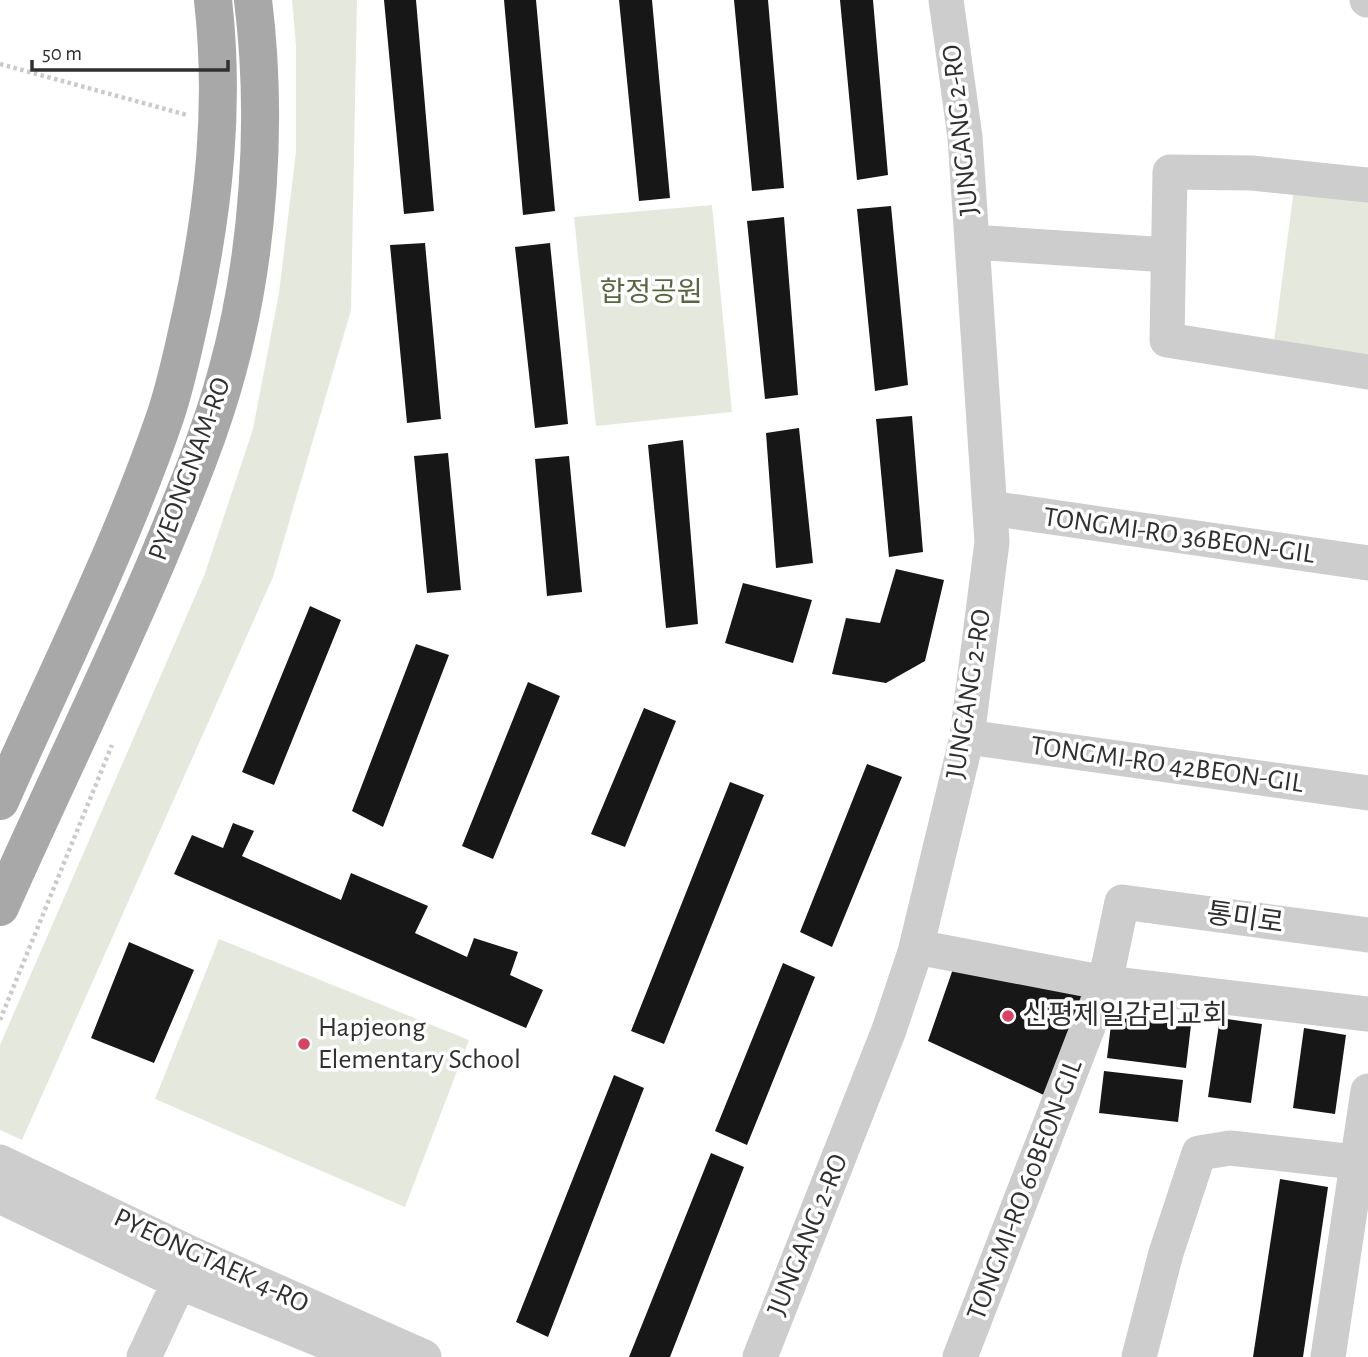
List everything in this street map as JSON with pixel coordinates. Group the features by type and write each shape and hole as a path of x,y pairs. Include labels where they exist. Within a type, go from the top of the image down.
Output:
{"main road":[{"name":"PYEONGNAM-RO","path":"0,801 114,545 165,416 203,260 213,191 218,124 213,0"},
{"name":"PYEONGNAM-RO","path":"0,907 135,614 187,489 227,372 248,269 261,140 253,0"}],"street":[{"name":"JUNGANG 2-RO","path":"760,1357 888,1030 917,947 967,737 992,542 965,137 946,0"},
{"path":"1368,184 1252,173 1170,172 1167,340 1368,372"},
{"path":"972,242 1168,255"},
{"name":"TONGMI-RO 36BEON-GIL","path":"990,509 1368,564"},
{"name":"TONGMI-RO 42BEON-GIL","path":"967,737 1368,793"},
{"name":"통미로","path":"1122,902 1368,935"},
{"name":"TONGMI-RO 60BEON-GIL","path":"960,1357 1105,983 1122,902"},
{"path":"917,947 1105,983 1368,1014"},
{"path":"1328,1357 1355,1162 1368,1091"},
{"path":"1139,1357 1166,1253 1199,1153 1230,1149 1355,1162"},
{"name":"PYEONGTAEK 4-RO","path":"0,1162 192,1254 424,1357"},
{"name":"PYEONGTAEK 4-RO","path":"0,1196 178,1282 363,1357"},
{"path":"144,1357 178,1282"}],"path":[{"path":"0,64 218,124"},
{"path":"0,1020 114,741"}],"green space":[{"path":"292,0 357,0 351,310 273,577 22,1140 0,1130 0,1045 204,576 253,429 279,293 296,151 296,46"},
{"path":"1295,181 1368,191 1368,359 1274,342"},
{"name":"합정공원","path":"712,205 732,412 596,426 574,217"},
{"path":"219,939 469,1040 405,1207 155,1099"}],"building":[{"path":"384,0 416,0 434,211 404,214"},
{"path":"504,0 536,0 555,211 523,215"},
{"path":"619,0 652,0 670,198 639,201"},
{"path":"734,0 768,0 784,188 752,191"},
{"path":"840,0 873,0 888,175 857,180"},
{"path":"891,206 908,385 875,391 857,209"},
{"path":"784,217 798,395 765,399 747,221"},
{"path":"425,243 441,419 407,423 390,245"},
{"path":"550,243 568,424 535,428 515,247"},
{"path":"912,416 923,552 889,557 876,419"},
{"path":"799,428 813,563 776,568 766,433"},
{"path":"683,440 698,624 666,628 648,445"},
{"path":"448,453 461,590 427,593 414,456"},
{"path":"569,456 582,592 547,596 535,459"},
{"path":"896,569 944,580 925,661 886,683 832,674 846,618 880,623"},
{"path":"743,583 812,600 793,663 725,643"},
{"path":"310,606 341,620 274,785 242,772"},
{"path":"416,644 449,655 383,827 352,811"},
{"path":"528,682 560,696 493,859 462,846"},
{"path":"644,708 676,721 625,847 591,834"},
{"path":"867,764 902,777 832,947 800,932"},
{"path":"730,782 764,795 664,1044 631,1031"},
{"path":"233,823 254,831 242,856 341,900 351,873 428,906 415,933 467,957 474,938 518,952 510,975 543,990 526,1028 174,874 192,835 223,848"},
{"path":"129,942 194,970 154,1063 91,1038"},
{"path":"783,963 815,977 747,1145 715,1131"},
{"name":"신평제일감리교회","path":"954,966 1088,990 1048,1097 928,1041"},
{"path":"1112,1016 1191,1025 1186,1068 1107,1058"},
{"path":"1220,1018 1262,1024 1251,1103 1208,1097"},
{"path":"1304,1028 1346,1035 1335,1114 1293,1108"},
{"path":"1104,1071 1183,1080 1178,1122 1099,1113"},
{"path":"614,1075 644,1088 548,1337 516,1322"},
{"path":"711,1153 744,1167 670,1357 629,1357"},
{"path":"1280,1179 1328,1187 1303,1357 1253,1357"}],"place":[{"name":"신평제일감리교회","path":"1008,1016"},
{"name":"Hapjeong Elementary School","path":"304,1044"}]}
